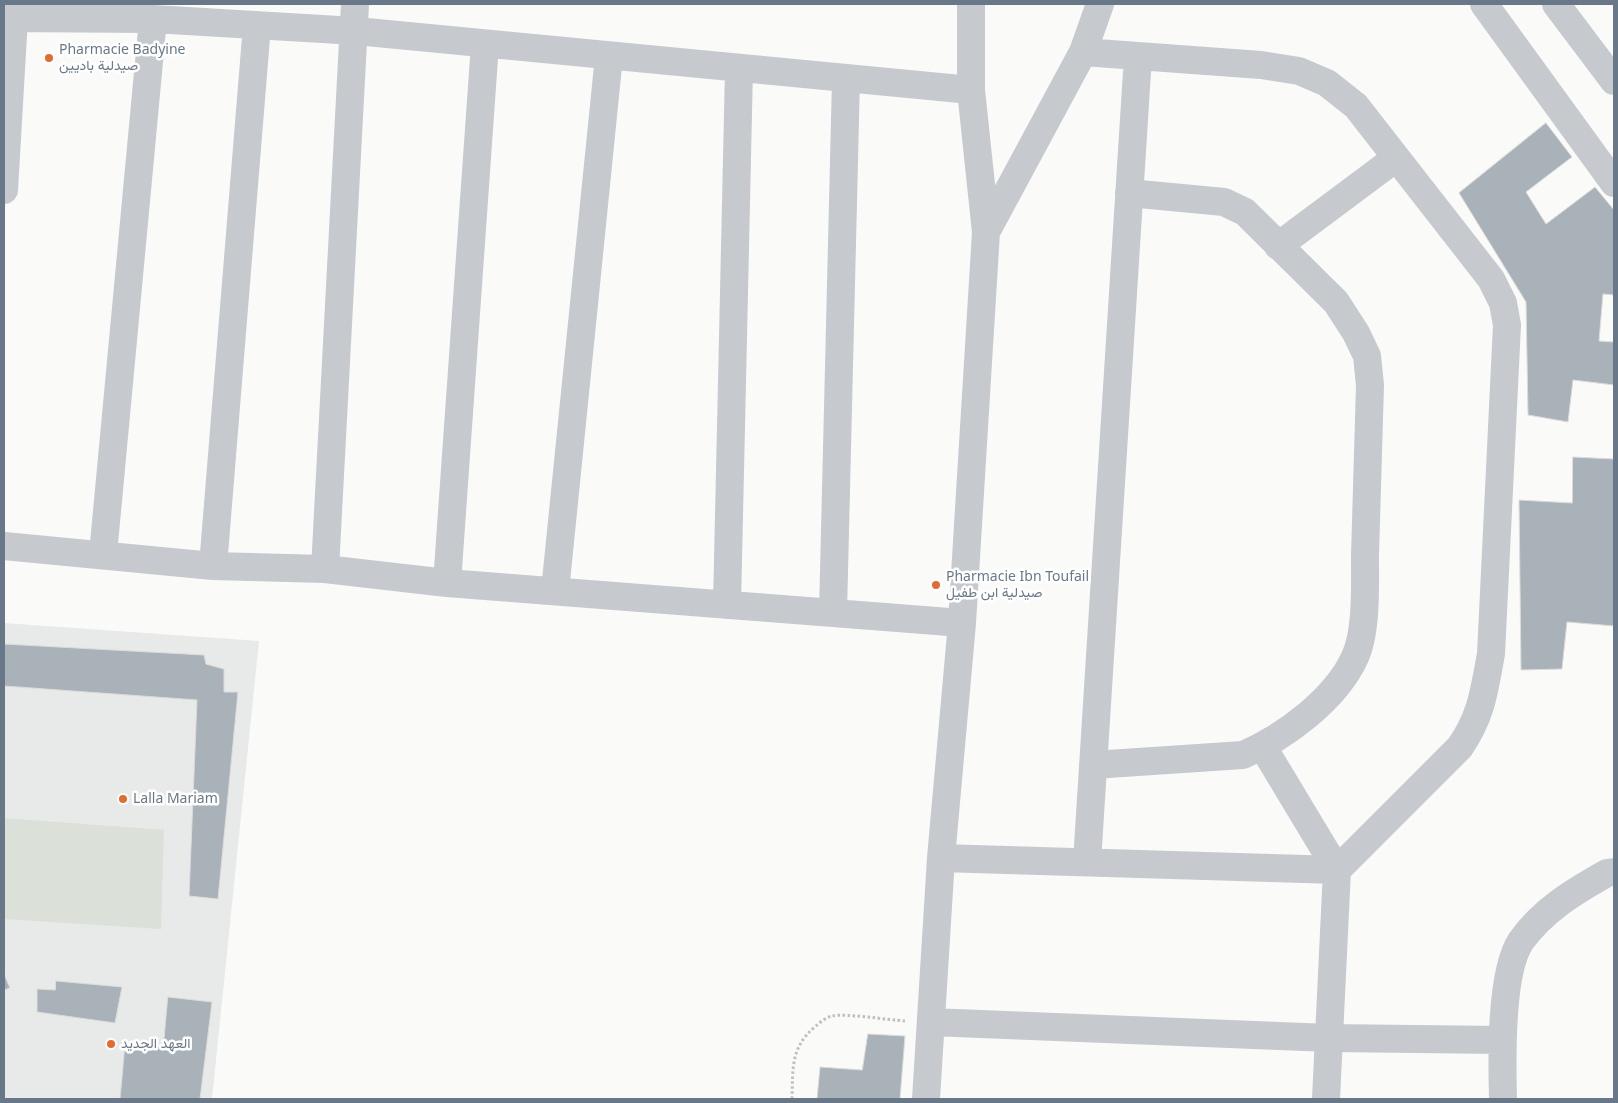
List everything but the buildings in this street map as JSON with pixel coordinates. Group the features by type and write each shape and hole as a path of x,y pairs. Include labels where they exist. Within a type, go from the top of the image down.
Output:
{"street":[{"path":"325,569 356,31 355,4"},
{"path":"926,1099 941,858 962,623 986,232 972,90 971,4"},
{"path":"986,232 1083,52 1100,4"},
{"path":"1484,4 1614,183"},
{"path":"1556,4 1614,81"},
{"path":"4,190 9,18 153,19 356,31 972,90"},
{"path":"102,554 153,19"},
{"path":"213,566 257,25"},
{"path":"447,583 485,44"},
{"path":"941,858 1337,870 1460,747 1474,728 1483,701 1491,654 1507,325 1505,310 1491,279 1356,106 1326,83 1299,71 1261,65 1083,52"},
{"path":"555,591 610,56"},
{"path":"1087,862 1138,56"},
{"path":"727,605 739,69"},
{"path":"833,613 846,79"},
{"path":"1278,246 1396,158"},
{"path":"1093,766 1244,755 1276,739 1325,699 1344,678 1356,654 1364,615 1370,385 1366,356 1356,333 1336,302 1245,212 1224,202 1130,193"},
{"path":"4,546 213,566 325,569 447,583 962,623"},
{"path":"1263,746 1337,870 1326,1099"},
{"path":"1503,1099 1502,1040 1512,968 1520,942 1562,899 1607,873 1614,872"},
{"path":"931,1022 1330,1038 1502,1040"}],"path":[{"path":"792,1099 793,1061 796,1050 809,1031 832,1016 931,1022"}],"shaded area":[{"name":"Lalla Mariam","path":"4,623 259,641 212,1099 4,1099"},
{"path":"4,818 164,830 161,929 4,919"}],"place":[{"name":"Pharmacie Badyine صيدلية باديين","path":"49,58"},
{"name":"Pharmacie Ibn Toufail صيدلية ابن طفيل","path":"936,585"},
{"name":"Lalla Mariam","path":"123,799"},
{"name":"العهد الجديد","path":"111,1044"}]}
